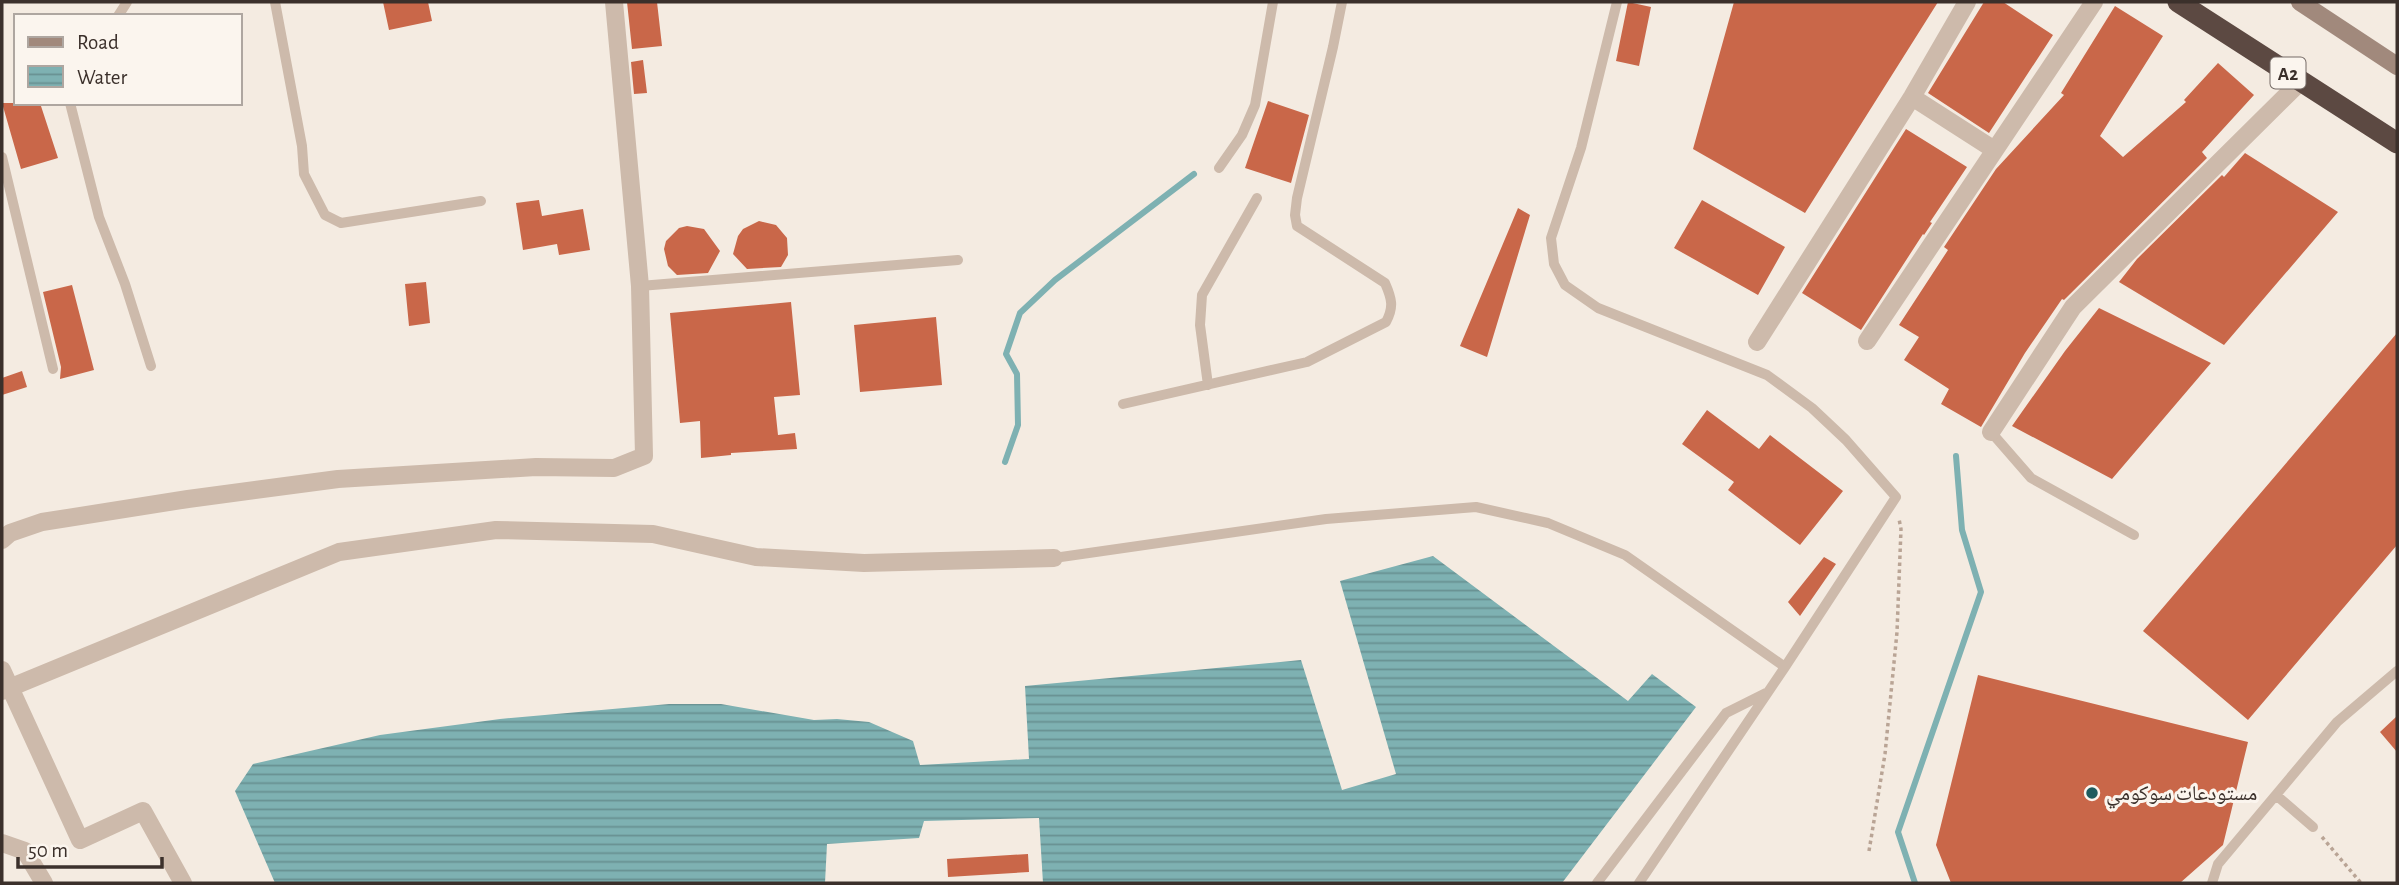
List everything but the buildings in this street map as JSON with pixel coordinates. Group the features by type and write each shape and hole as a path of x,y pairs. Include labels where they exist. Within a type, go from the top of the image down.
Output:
{"highway":[{"name":"A2","path":"2178,2 2397,143"}],"street":[{"path":"2,541 10,533 42,522 338,479 536,467 614,468 644,456 640,286 614,2"},
{"path":"1757,342 1912,97 1967,2"},
{"path":"1867,341 1993,149 2094,2"},
{"path":"2300,2 2397,66"},
{"path":"1991,432 2073,307 2301,81"},
{"path":"1912,97 1993,149"},
{"path":"6,689 338,552 496,530 653,534 756,556 864,562 1054,558"},
{"path":"2,670 6,689 80,840 143,811 183,883"},
{"path":"2,843 25,851 44,883"}],"lane":[{"path":"275,2 302,146 304,174 325,215 341,223 481,201"},
{"path":"1219,168 1242,135 1255,105 1273,2"},
{"path":"1123,404 1307,362 1386,322 1392,311 1392,298 1385,284 1297,226 1295,215 1342,2"},
{"path":"1617,2 1581,148 1550,238 1555,264 1565,285 1598,308 1767,375 1812,408 1846,440 1896,498 1639,883"},
{"path":"71,105 99,217 125,284 151,366"},
{"path":"2,156 53,369"},
{"path":"1208,385 1200,325 1202,295 1256,198"},
{"path":"640,286 958,260"},
{"path":"1991,432 2031,478 2134,535"},
{"path":"1054,558 1326,519 1476,507 1548,523 1625,555 1785,667"},
{"path":"2212,883 2218,864 2337,722 2397,671"},
{"path":"1597,883 1726,713 1768,692"},
{"path":"2276,795 2313,827"}],"path":[{"path":"1869,851 1885,754 1897,632 1901,529 1896,498"},
{"path":"2313,827 2361,883"}],"water":[{"path":"1433,556 1628,701 1652,674 1696,707 1562,883 1043,883 1039,818 924,821 919,838 827,844 825,883 275,883 235,791 253,764 380,735 500,719 669,704 721,704 814,720 869,722 913,741 920,765 1029,759 1025,686 1301,660 1342,790 1396,774 1340,581"}],"waterway":[{"path":"1005,462 1018,425 1017,374 1006,354 1020,313 1055,280 1194,174"},
{"path":"1915,883 1898,832 1981,592 1962,530 1956,456"}],"place":[{"name":"مستودعات سوكومي","path":"2092,793"}]}
